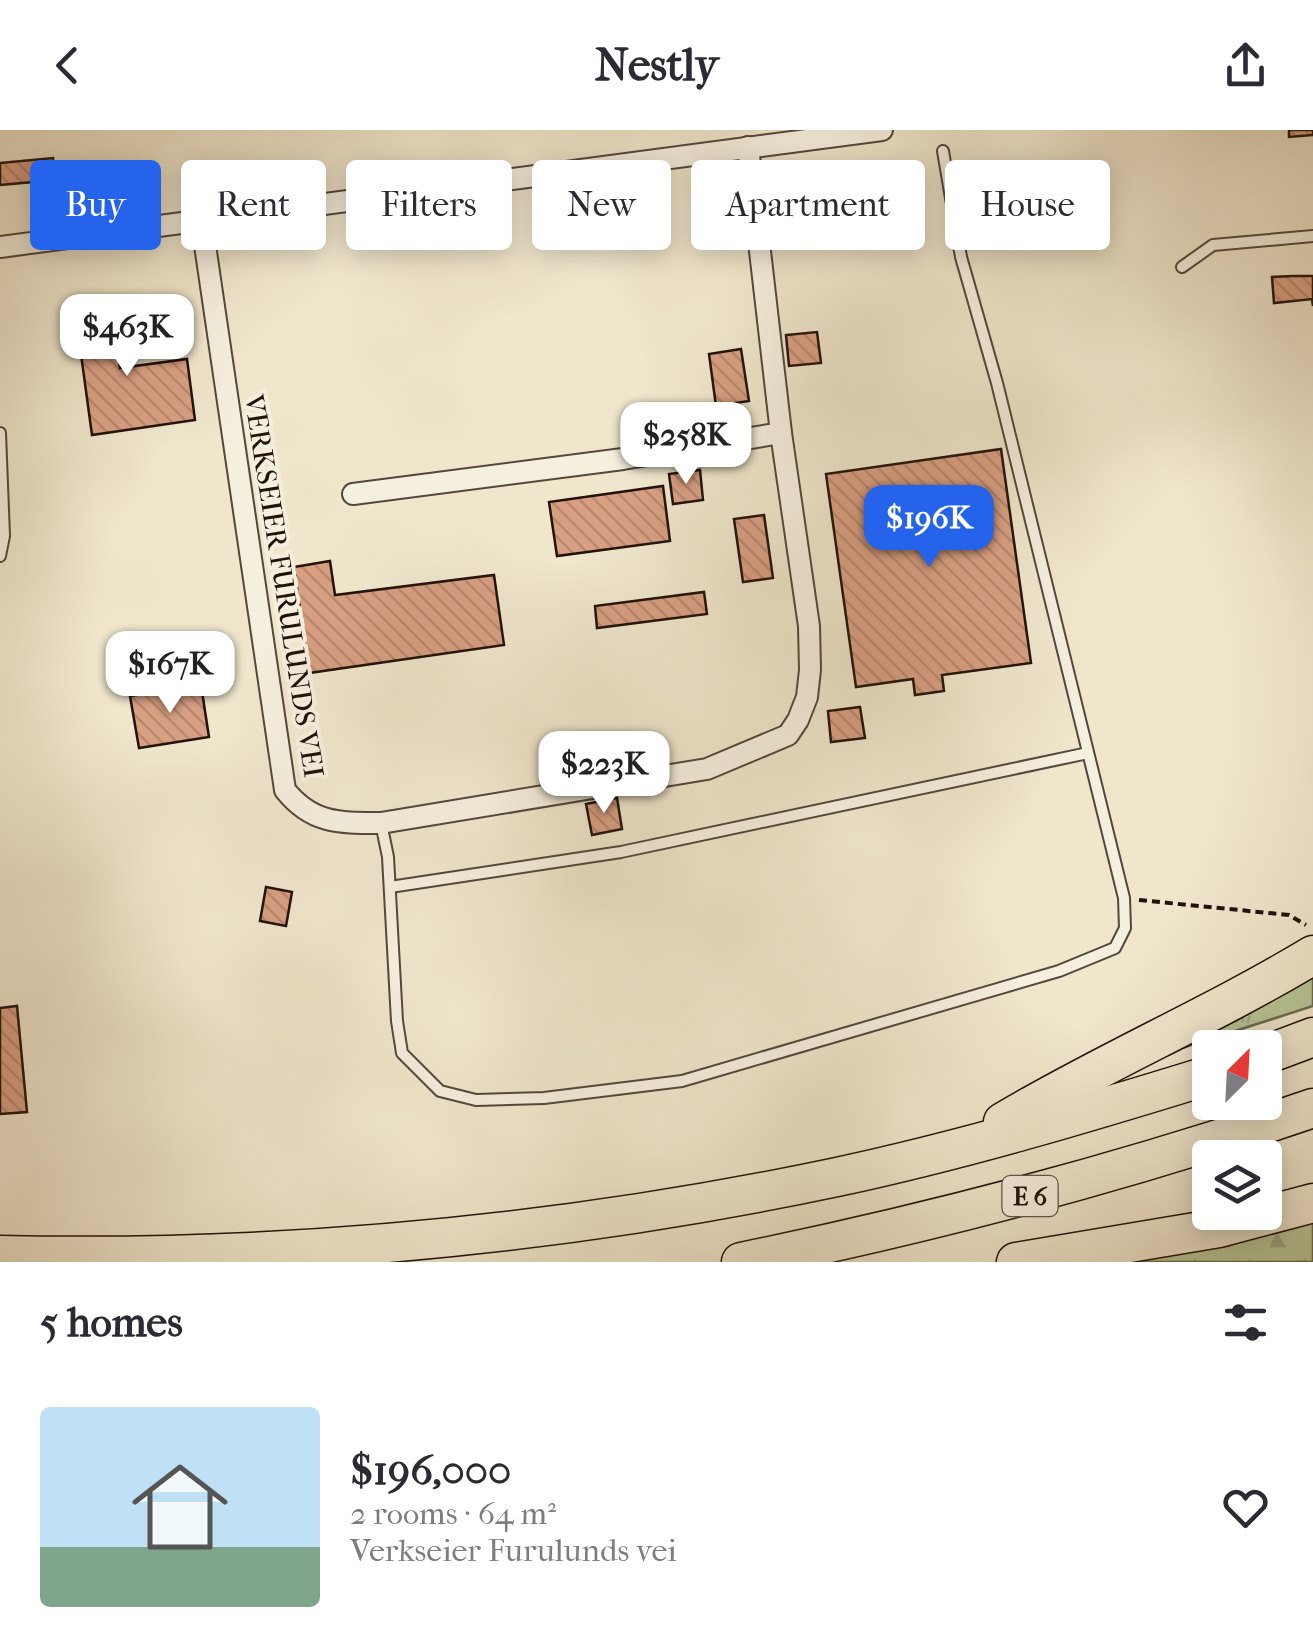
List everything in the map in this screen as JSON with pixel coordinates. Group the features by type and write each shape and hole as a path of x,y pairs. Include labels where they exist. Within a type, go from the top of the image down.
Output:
{"highway":[{"path":"951,1150 1108,1063 1264,985 1313,955"},
{"path":"1282,1049 1313,1037"},
{"name":"E 6","path":"0,1254 191,1255 454,1237 580,1222 836,1177 951,1150 1192,1080"},
{"name":"E 6","path":"741,1262 946,1218 1060,1188 1313,1108"},
{"name":"E 6","path":"1016,1262 1186,1235 1313,1203"}],"street":[{"path":"326,202 882,130"},
{"name":"VERKSEIER FURULUNDS VEI","path":"206,250 284,790 298,807 342,823 380,823 707,769 788,735 807,697 810,670 808,626 748,147"},
{"path":"0,247 181,221"},
{"path":"352,494 622,459 781,433"}],"lane":[{"path":"380,823 390,886 402,1053 440,1091 476,1100 544,1098 682,1081 1059,970 1115,948 1125,928 1124,898 997,383 961,257 943,152"},
{"path":"1182,267 1213,245 1313,236"},
{"path":"0,433 4,536 0,556"},
{"path":"390,886 621,852 1088,754"}],"path":[{"path":"1124,898 1290,915 1313,929"}],"green space":[{"path":"1313,959 1313,1006 1238,1030 1196,1030"},
{"path":"1192,1032 1192,1045 1148,1059"},
{"path":"1313,1218 1313,1262 1133,1262 1264,1230 1282,1230 1282,1226"}],"building":[{"path":"1289,130 1313,130 1313,135 1289,137"},
{"path":"30,160 30,182 0,185 0,163"},
{"path":"1313,276 1313,306 1312,299 1274,303 1272,277"},
{"path":"110,298 120,368 187,359 195,420 92,435 74,303"},
{"path":"817,332 821,363 789,366 786,335"},
{"path":"741,349 749,401 716,406 709,354"},
{"path":"1001,449 1031,663 942,675 944,691 915,695 913,679 856,687 826,474"},
{"path":"700,470 703,500 673,504 669,474"},
{"path":"663,486 670,541 557,556 549,502"},
{"path":"764,515 773,578 743,582 734,519"},
{"path":"330,561 335,595 494,575 504,645 309,673 294,567"},
{"path":"704,592 707,614 597,628 595,606"},
{"path":"201,685 209,737 139,748 130,696"},
{"path":"860,707 865,738 831,742 828,711"},
{"path":"617,798 622,829 592,835 586,804"},
{"path":"266,887 292,892 286,926 260,921"},
{"path":"17,1006 27,1112 0,1114 0,1008"}]}
